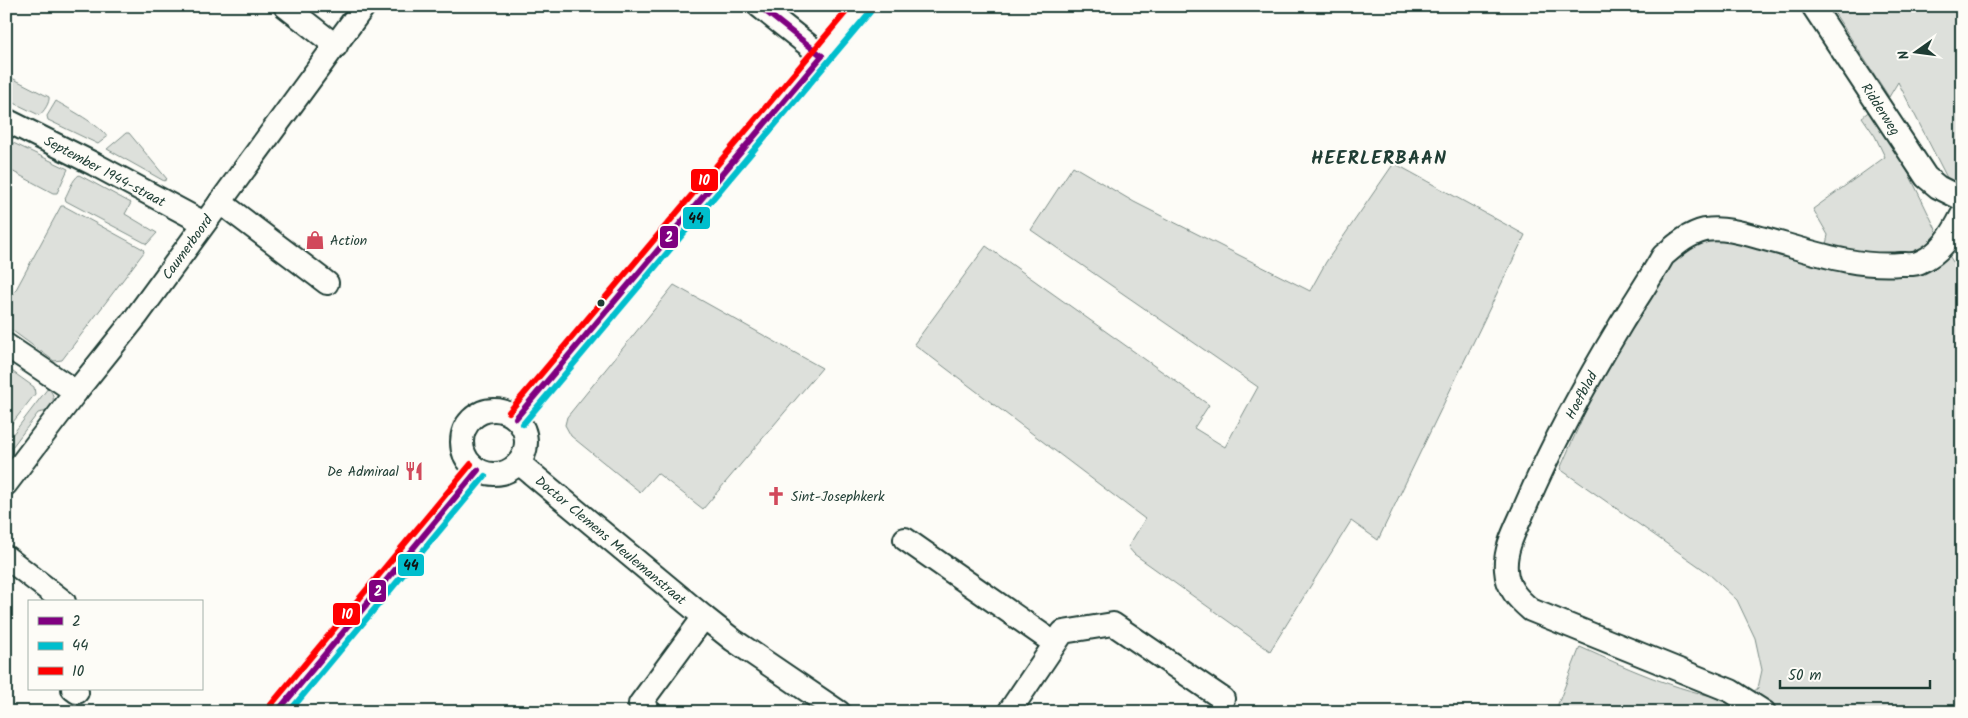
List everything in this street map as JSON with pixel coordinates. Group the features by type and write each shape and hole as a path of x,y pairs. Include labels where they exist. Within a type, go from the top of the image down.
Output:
{"street":[{"path":"285,6 336,46"},
{"name":"Caumerboord","path":"6,484 136,317 364,6"},
{"path":"759,6 822,56"},
{"path":"516,418 864,6"},
{"name":"Ridderweg","path":"1813,6 1926,178 1938,187 1962,199"},
{"name":"September 1944-straat","path":"6,120 94,164 204,224"},
{"path":"220,202 327,283"},
{"name":"Hoefblad","path":"1764,712 1730,691 1531,610 1518,599 1508,583 1506,554 1512,538 1575,403 1663,256 1678,243 1694,233 1706,230 1720,230 1756,237 1836,259 1890,265 1919,263 1937,252 1949,239 1962,215"},
{"path":"6,345 76,392"},
{"path":"488,410 503,410 516,418 522,426 526,445 519,462 507,471 500,473 492,474 478,470 463,452 462,436 469,422 481,412 488,410"},
{"name":"Doctor Clemens Meulemanstraat","path":"519,462 733,640 839,712"},
{"path":"277,712 478,470"},
{"path":"905,539 1054,643"},
{"path":"6,557 61,600"},
{"path":"650,712 640,704 704,617"},
{"path":"1009,712 1063,632 1113,624 1223,699"}],"shaded area":[{"path":"1830,6 1962,6 1962,207 1898,82 1889,97"},
{"path":"6,75 49,97 48,104 41,114 39,115 6,99"},
{"path":"56,101 91,122 107,137 98,144 48,120 47,116"},
{"path":"1872,109 1910,176 1948,254 1962,276 1962,712 1555,712 1580,647 1659,680 1721,698 1742,701 1758,688 1762,670 1755,638 1737,600 1707,572 1560,469 1607,362 1676,255 1713,238 1747,244 1822,264 1828,235 1813,209 1885,157 1875,136 1862,117"},
{"path":"126,133 129,133 167,179 164,181 107,149"},
{"path":"11,142 68,169 57,193 53,193 6,168 6,146"},
{"path":"1394,163 1525,235 1378,540 1351,521 1270,651 1134,554 1128,547 1145,519 914,344 986,246 1209,405 1194,428 1225,447 1258,387 1031,230 1073,166 1134,202 1310,291 1326,262"},
{"path":"79,175 131,203 125,214 157,233 147,244 66,201 65,198 74,180"},
{"path":"61,206 143,249 144,252 62,360 54,361 6,326 6,308"},
{"path":"674,285 822,368 703,509 657,473 640,492 571,436 565,425 567,417"},
{"path":"6,367 34,387 35,394 6,431"},
{"path":"48,388 53,396 50,408 48,411 38,413 6,455 6,443"}],"transit line":[{"name":"2","path":"759,6 822,56"},
{"name":"10","path":"509,412 851,6"},
{"name":"44","path":"523,424 870,12"},
{"name":"2","path":"516,418 822,56"},
{"name":"10","path":"270,706 471,464"},
{"name":"2","path":"277,712 478,470"},
{"name":"44","path":"289,712 485,476"}],"place":[{"name":"Action","path":"315,240"},
{"name":"De Admiraal","path":"414,471"},
{"name":"Sint-Josephkerk","path":"776,496"}],"district":[{"name":"HEERLERBAAN","path":"1379,157"}]}
